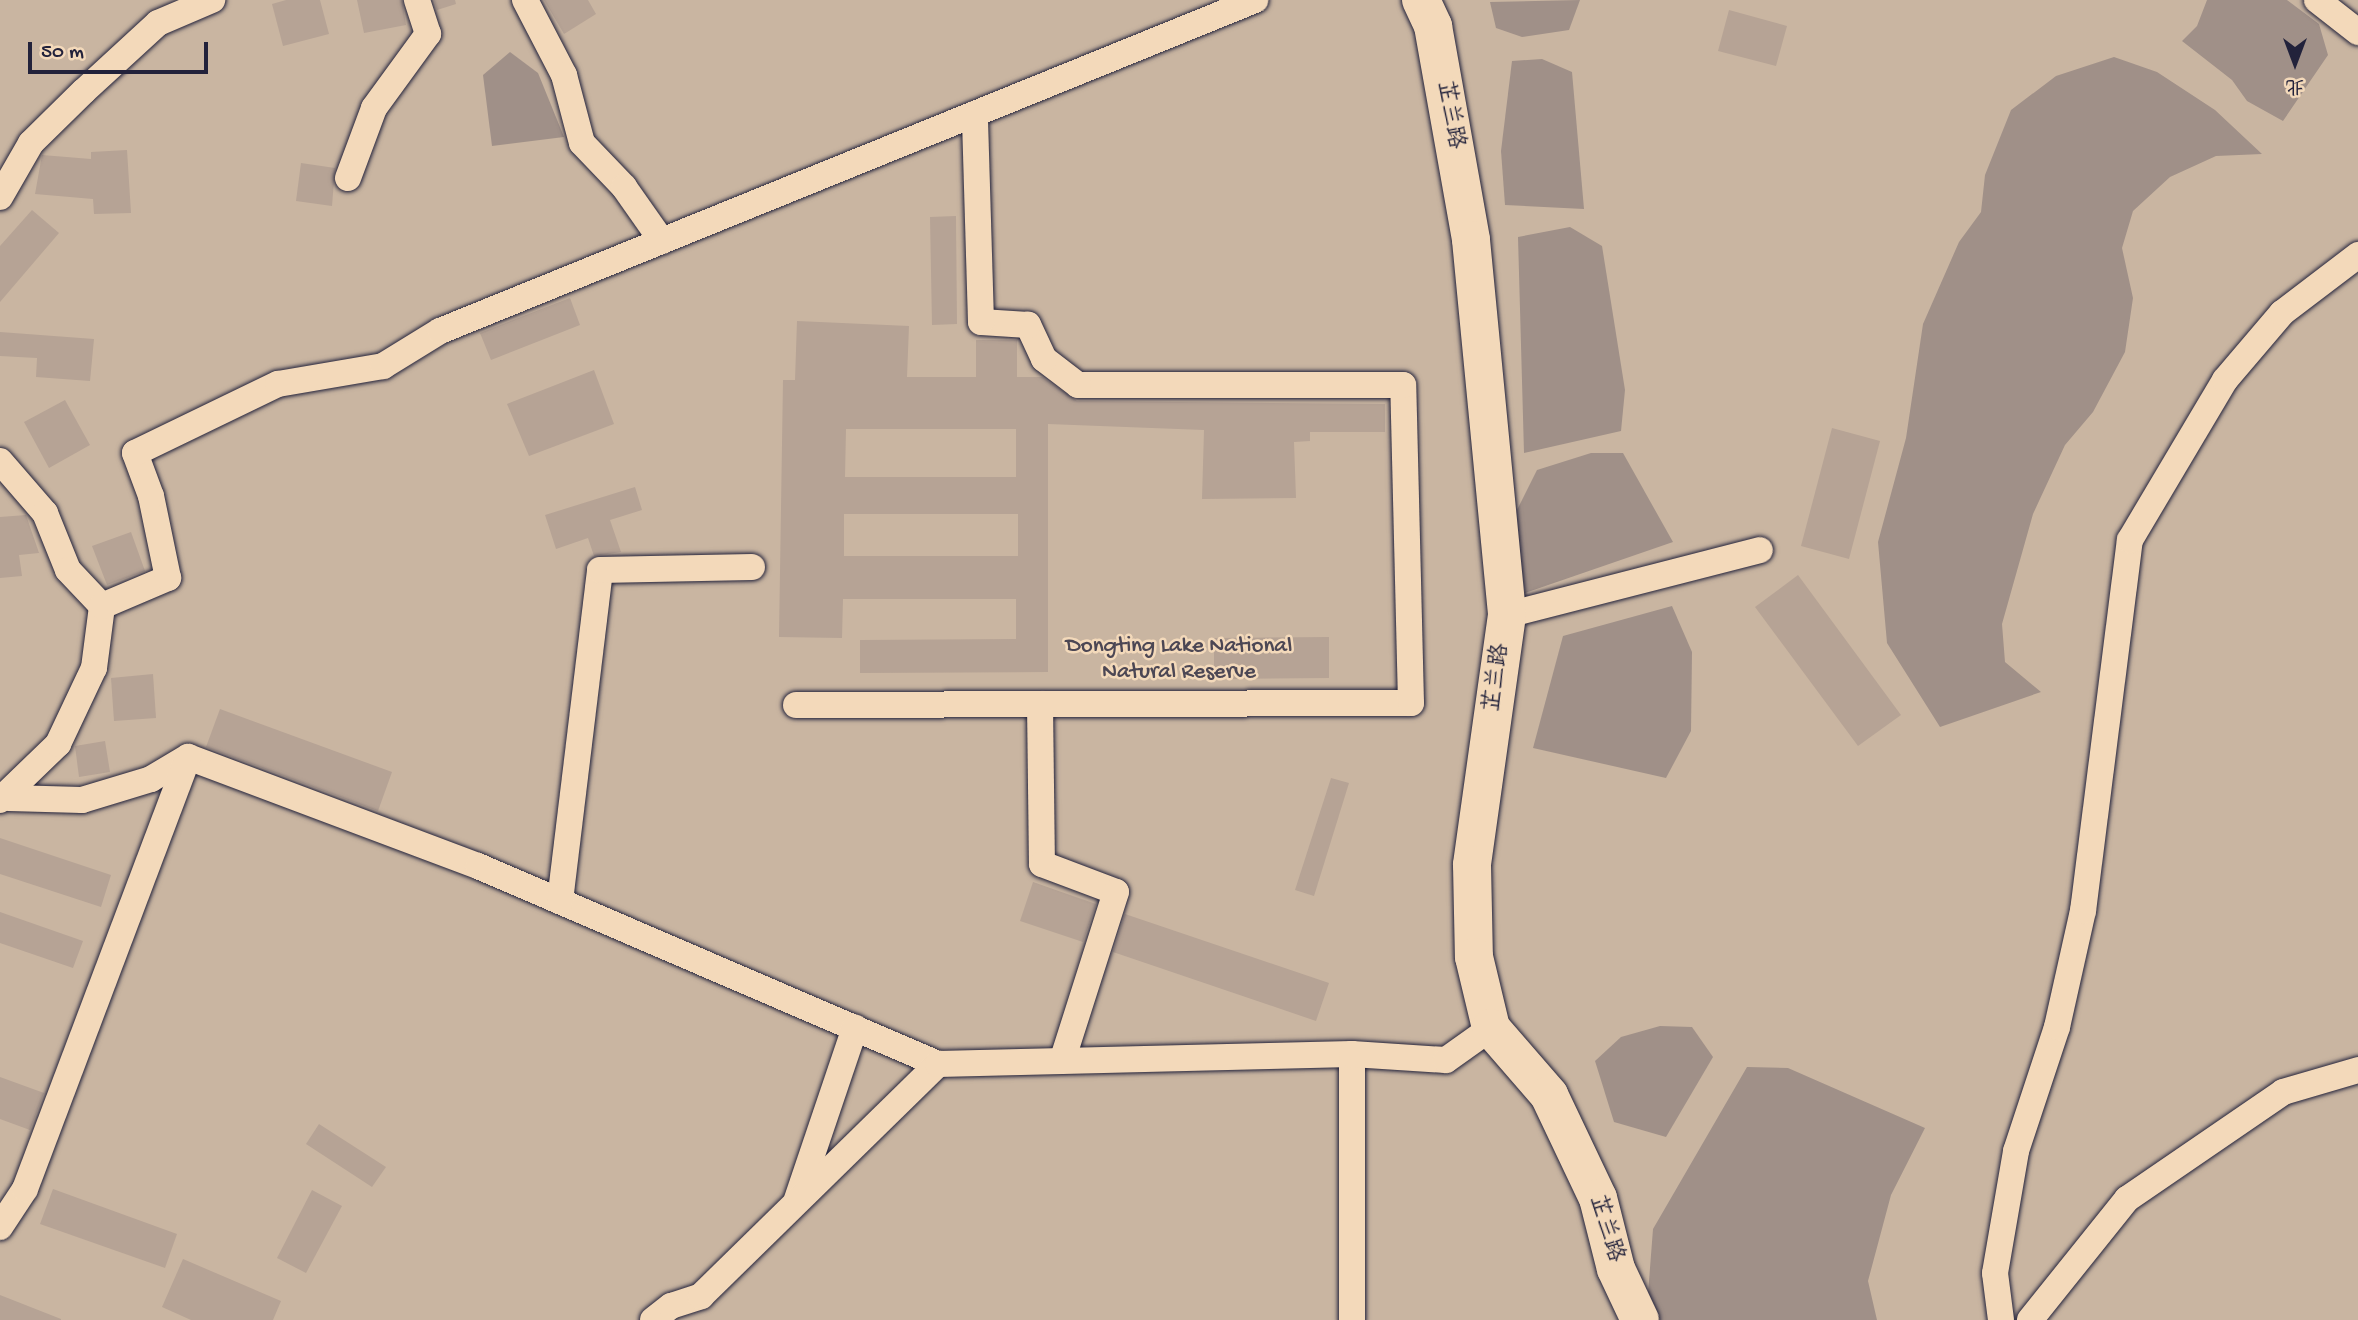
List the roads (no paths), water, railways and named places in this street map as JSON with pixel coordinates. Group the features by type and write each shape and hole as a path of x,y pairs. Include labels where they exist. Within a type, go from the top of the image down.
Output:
{"street":[{"path":"0,197 31,143 121,57 158,23 212,0"},
{"path":"348,178 374,108 428,34 417,0"},
{"path":"525,0 564,75 582,143 624,187 662,241"},
{"path":"102,606 168,578 151,496 135,453 278,384 383,366 440,331 1255,0"},
{"name":"芷兰路","path":"1421,0 1433,26 1471,240 1507,615 1472,865 1474,957 1491,1028 1549,1095 1598,1198 1616,1269 1640,1320"},
{"path":"2317,0 2358,32"},
{"path":"796,705 1411,704 1403,385 1078,385 1044,359 1028,325 981,322 975,114"},
{"path":"2001,1320 1995,1273 2016,1151 2057,1027 2083,911 2130,540 2225,380 2282,313 2358,255"},
{"path":"0,461 45,513 68,570 102,606"},
{"path":"1507,615 1760,550"},
{"path":"560,901 600,570 752,567"},
{"path":"5,799 58,744 94,667 102,606"},
{"path":"1040,704 1042,864 1116,892 1062,1061"},
{"path":"5,799 82,800 151,779 188,757"},
{"path":"188,757 560,901 938,1064 1352,1054 1446,1060 1491,1028"},
{"path":"0,1227 25,1189 188,757"},
{"path":"794,1205 855,1028"},
{"path":"1352,1054 1352,1320"},
{"path":"653,1320 671,1306 701,1296 938,1064"},
{"path":"2030,1320 2127,1199 2283,1092 2358,1070"}],"park label":[{"name":"Dongting Lake National Natural Reserve","path":"1179,660"}]}
